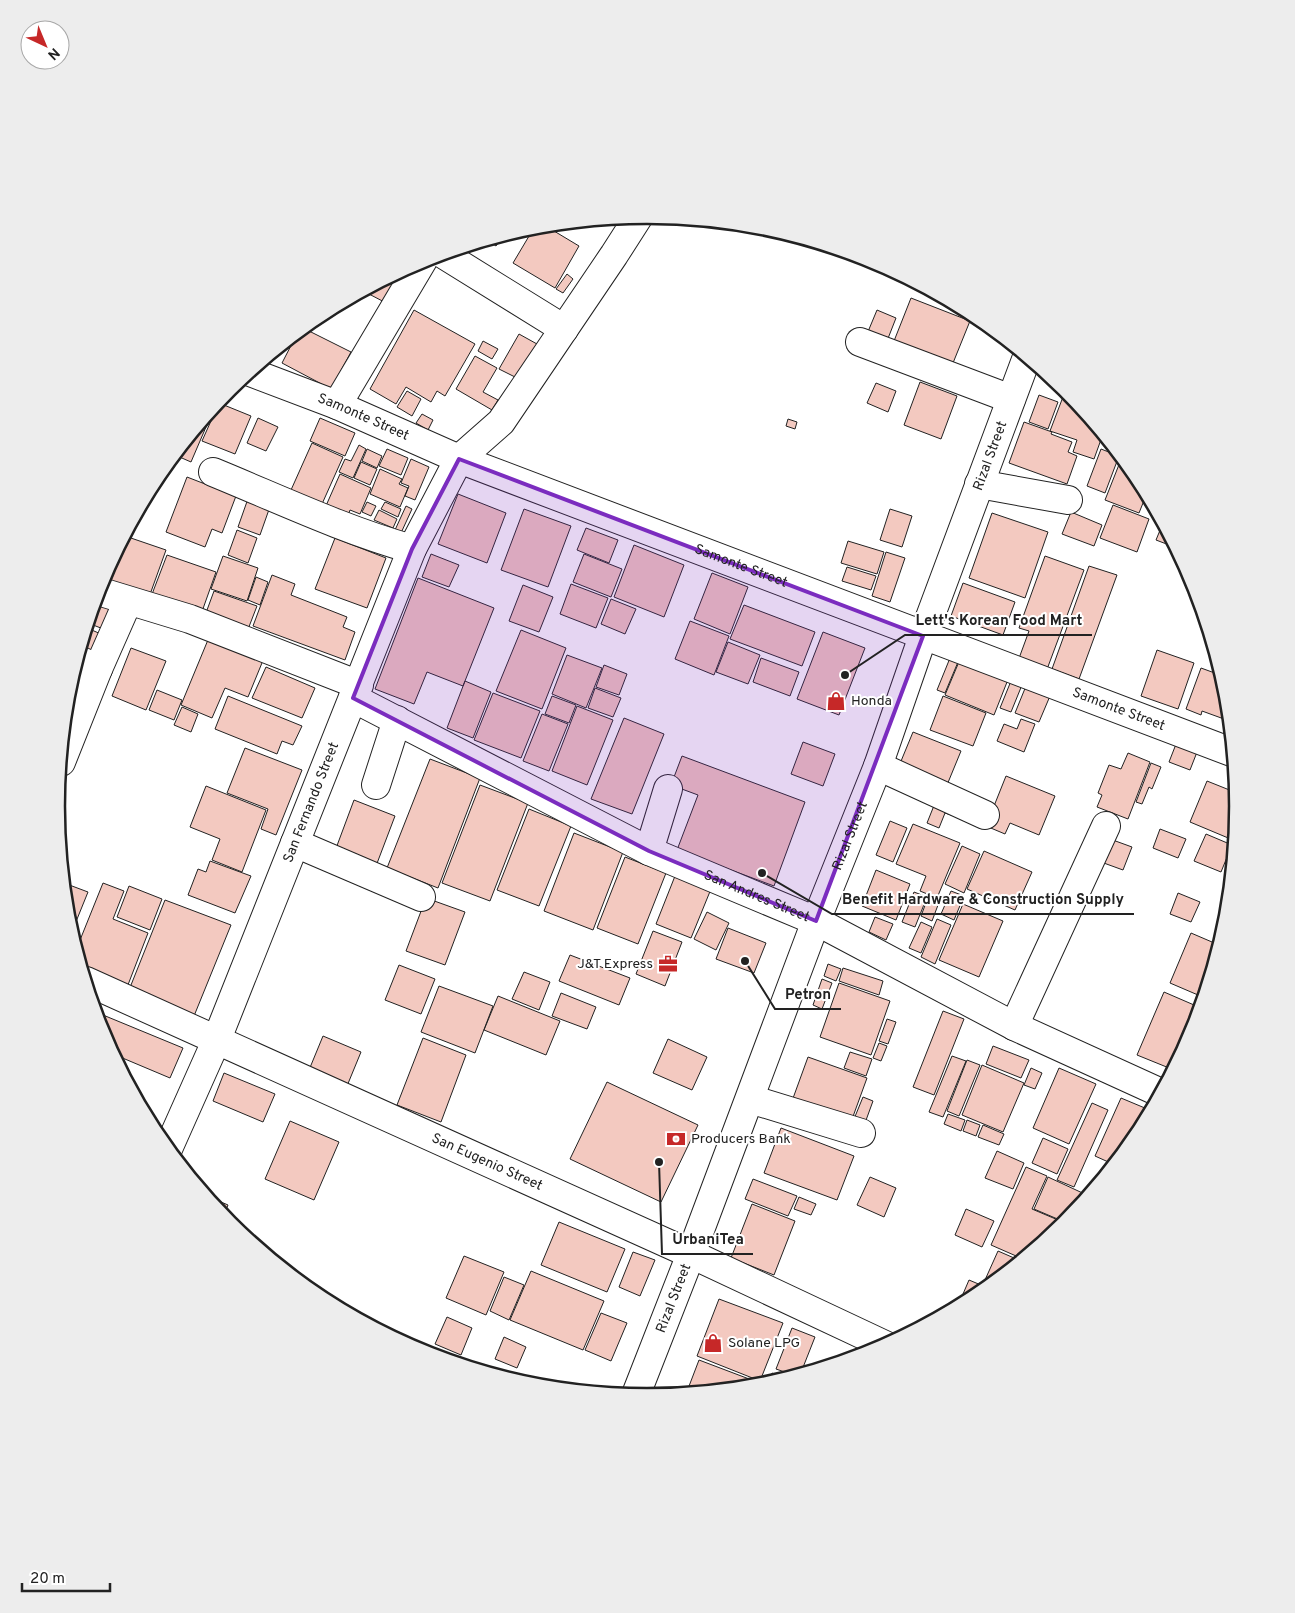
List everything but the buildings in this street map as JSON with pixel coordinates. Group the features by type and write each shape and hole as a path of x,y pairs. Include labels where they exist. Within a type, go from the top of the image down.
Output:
{"street":[{"path":"459,459 501,422 633,224"},
{"path":"450,259 564,329"},
{"path":"337,405 416,272"},
{"path":"860,342 1011,399"},
{"name":"Rizal Street","path":"638,1389 692,1254 816,921 878,766 923,636 1025,363"},
{"name":"Samonte Street","path":"257,375 337,405 459,459 1227,750"},
{"name":"San Fernando Street","path":"172,1142 217,1039 412,550 459,459"},
{"path":"213,472 335,523 412,550"},
{"path":"979,484 1068,500"},
{"name":"San Andres Street","path":"105,593 190,619 356,691 397,720 649,851 816,921 1014,1026 1156,1091"},
{"path":"71,725 87,664 128,601"},
{"path":"376,785 397,720"},
{"path":"878,766 985,815"},
{"path":"649,851 668,789"},
{"path":"1014,1026 1106,826"},
{"path":"295,843 421,897"},
{"name":"San Eugenio Street","path":"93,984 692,1254 878,1342"},
{"path":"750,1098 861,1133"}],"highlighted area":[{"path":"459,459 923,636 816,921 649,851 353,698 412,549"}],"place":[{"name":"Lett's Korean Food Mart","path":"845,675"},
{"name":"Honda","path":"836,701"},
{"name":"Benefit Hardware & Construction Supply","path":"762,873"},
{"name":"Petron","path":"745,961"},
{"name":"J&T Express","path":"668,964"},
{"name":"Producers Bank","path":"676,1139"},
{"name":"UrbaniTea","path":"659,1162"},
{"name":"Solane LPG","path":"713,1343"}]}
